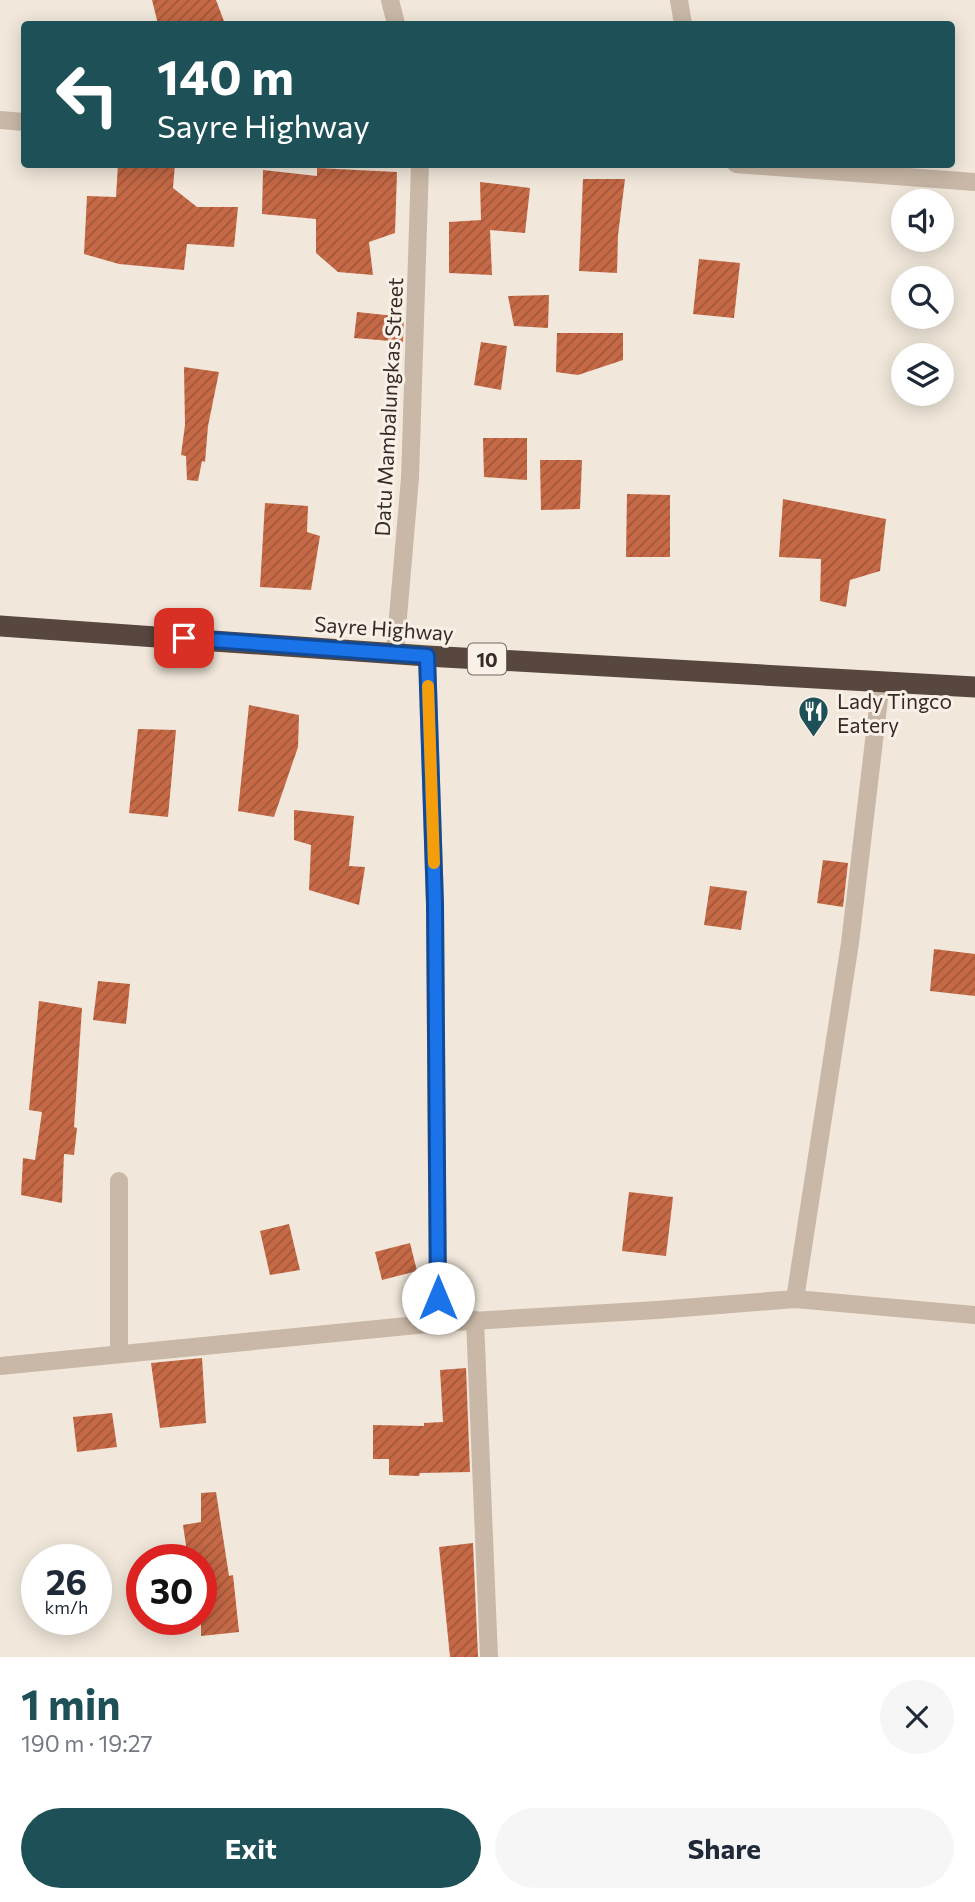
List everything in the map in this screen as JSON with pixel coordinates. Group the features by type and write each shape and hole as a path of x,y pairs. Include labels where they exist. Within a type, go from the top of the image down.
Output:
{"highway":[{"name":"Sayre Highway","path":"0,626 427,656 975,687"}],"street":[{"path":"390,0 395,21"},
{"path":"679,0 682,21"},
{"path":"0,120 21,122"},
{"name":"Datu Mambalungkas Street","path":"395,652 410,478 420,168"},
{"path":"789,168 975,182"},
{"path":"427,656 435,904 438,1323"},
{"path":"795,1298 850,943 881,682"},
{"path":"119,1181 119,1354"},
{"path":"0,1366 438,1323 657,1310 795,1298 975,1315"},
{"path":"475,1320 489,1657"}],"building":[{"path":"152,0 216,0 224,21 157,21"},
{"path":"118,168 175,168 173,188 197,207 238,207 234,247 187,244 184,270 119,264 84,254 87,196 116,197"},
{"path":"317,168 397,172 395,233 369,242 373,275 338,272 316,253 316,219 262,214 263,170 317,176"},
{"path":"583,179 625,179 618,235 617,273 579,271"},
{"path":"480,182 530,188 525,233 490,230 492,275 449,273 449,222 481,220"},
{"path":"699,259 740,263 734,318 693,314"},
{"path":"549,295 548,328 514,326 508,296"},
{"path":"357,312 404,317 403,342 354,338"},
{"path":"557,333 623,333 623,360 578,375 556,372"},
{"path":"481,342 507,346 501,390 474,385"},
{"path":"184,367 219,372 208,426 205,462 202,461 198,481 187,480 186,456 181,455 185,425"},
{"path":"483,438 527,438 527,480 484,477"},
{"path":"540,460 582,460 580,509 541,510"},
{"path":"627,494 670,495 670,557 626,557"},
{"path":"783,499 886,519 880,571 850,580 846,607 820,601 821,559 779,557"},
{"path":"265,503 308,506 307,532 320,536 311,590 260,587"},
{"path":"249,705 299,715 298,747 274,817 238,811"},
{"path":"138,729 176,730 168,817 129,813"},
{"path":"294,810 354,816 349,866 365,867 359,905 309,890 311,845 294,840"},
{"path":"823,860 848,863 843,907 817,903"},
{"path":"710,886 747,891 741,930 704,925"},
{"path":"934,949 975,954 975,996 930,991"},
{"path":"98,981 130,984 126,1024 93,1020"},
{"path":"39,1001 82,1008 74,1127 77,1128 74,1155 64,1154 62,1203 21,1195 23,1158 35,1160 42,1112 29,1110"},
{"path":"629,1192 673,1197 666,1256 622,1251"},
{"path":"289,1224 300,1270 270,1275 260,1231"},
{"path":"410,1243 417,1271 382,1280 375,1252"},
{"path":"202,1358 206,1423 160,1428 151,1363"},
{"path":"466,1368 470,1472 420,1473 419,1476 389,1475 389,1459 373,1459 373,1425 424,1426 424,1423 443,1422 440,1370"},
{"path":"112,1413 117,1447 77,1452 73,1417"},
{"path":"216,1492 229,1576 233,1575 239,1632 217,1634 217,1544 186,1544 183,1525 201,1522 201,1493"},
{"path":"473,1543 478,1657 450,1657 439,1547"}],"slow traffic":[{"path":"428,686 434,863"}],"place":[{"name":"Lady Tingco Eatery","path":"814,739"}],"route":[{"path":"184,638 427,656 435,904 438,1298"}]}
